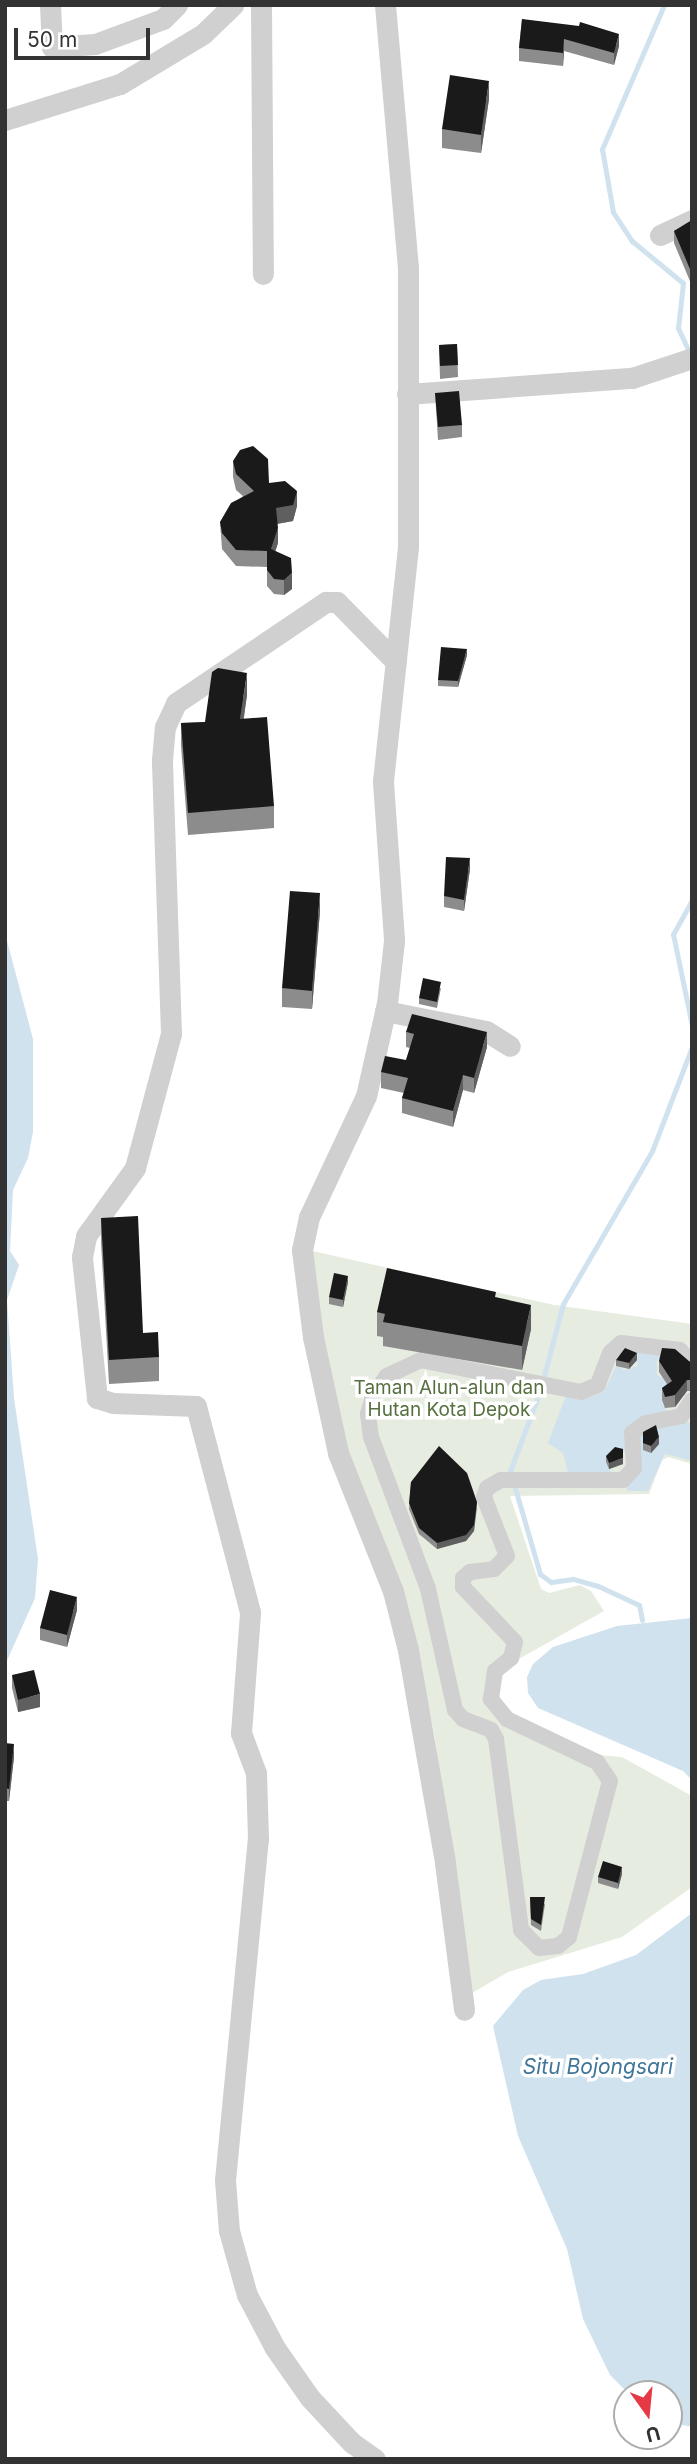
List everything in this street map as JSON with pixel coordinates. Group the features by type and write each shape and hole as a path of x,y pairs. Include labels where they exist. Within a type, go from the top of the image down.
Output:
{"street":[{"path":"50,5 52,47 95,44 163,19 177,5"},
{"path":"5,120 120,84 203,34 233,5"},
{"path":"261,5 263,274"},
{"path":"386,5 407,241 410,505 383,782 394,941 385,1011 366,1096 309,1217 302,1250 313,1337 338,1453 393,1591 408,1650 445,1863 464,2010"},
{"path":"660,235 692,220"},
{"path":"407,394 632,378 687,360"},
{"path":"375,2459 352,2443 310,2398 275,2348 247,2295 229,2231 225,2180 258,1839 256,1773 241,1733 250,1612 196,1406 113,1403 97,1398 82,1258 86,1237 135,1168 171,1034 162,760 164,727 176,703 326,602 337,602 396,662"},
{"path":"385,1011 486,1031 510,1046"},
{"path":"692,1363 680,1350 621,1343 610,1353 603,1379 591,1390 553,1386 421,1360 387,1376 374,1393 368,1413 371,1437 428,1590 455,1710 463,1719 491,1730 496,1739 522,1930 539,1948 550,1948 569,1937 610,1781 597,1762 507,1719 491,1699 495,1671 511,1657 515,1642 469,1597 463,1578 478,1569 494,1569 507,1556 504,1539 485,1507 487,1488 501,1480 623,1480 634,1468 632,1433 646,1423 681,1416 692,1400"}],"green space":[{"name":"Taman Alun-alun dan Hutan Kota Depok","path":"308,1250 554,1305 692,1324 692,1464 668,1457 662,1460 649,1494 510,1496 541,1589 549,1593 580,1585 591,1591 604,1611 517,1660 499,1677 499,1702 507,1711 598,1755 622,1757 692,1796 692,1887 622,1937 508,1972 472,1993 434,1733 401,1582 344,1448 321,1360"}],"water":[{"path":"5,933 33,1039 33,1132 28,1158 13,1190 10,1251 19,1265 7,1300 14,1398 38,1559 35,1598 5,1665"},
{"path":"632,1350 668,1353 657,1360 657,1375 674,1385 687,1380 686,1397 679,1391 665,1393 662,1403 669,1413 692,1424 692,1461 665,1454 648,1491 628,1491 626,1485 639,1474 641,1457 622,1452 608,1456 606,1464 613,1474 569,1476 563,1453 548,1443 566,1395 583,1400 604,1392 617,1364 624,1370 637,1366 638,1355"},
{"path":"692,1618 692,1780 683,1771 538,1708 528,1693 527,1677 533,1664 553,1647 617,1626"},
{"name":"Situ Bojongsari","path":"692,1913 692,2427 683,2425 683,2380 615,2380 610,2375 583,2319 567,2249 518,2136 493,2026 523,1990 541,1980 583,1974 636,1955"}],"building":[{"path":"522,19 579,26 580,22 619,34 614,53 564,39 563,53 519,48"},
{"path":"450,75 489,81 481,135 442,129"},
{"path":"692,220 692,274 674,231"},
{"path":"457,344 458,365 440,366 439,345"},
{"path":"459,391 462,425 438,427 435,393"},
{"path":"253,446 268,459 269,483 285,481 297,491 293,505 276,508 278,528 271,549 291,558 292,573 284,580 274,579 267,570 267,551 236,550 222,533 220,522 231,503 254,491 236,474 233,461 240,450"},
{"path":"441,647 467,649 458,681 438,680"},
{"path":"218,668 247,673 240,719 267,717 274,806 188,813 181,723 205,722 212,672"},
{"path":"446,857 470,858 464,900 444,896"},
{"path":"290,891 320,893 312,991 282,988"},
{"path":"423,978 441,982 437,1002 419,998"},
{"path":"412,1014 487,1032 474,1078 463,1075 453,1111 402,1098 408,1078 381,1072 385,1056 406,1060 414,1034 406,1032"},
{"path":"138,1216 143,1333 158,1332 159,1357 109,1360 101,1218"},
{"path":"387,1268 496,1292 495,1297 531,1305 522,1346 383,1322 385,1314 377,1312"},
{"path":"334,1273 348,1276 343,1300 329,1297"},
{"path":"625,1348 637,1353 629,1363 616,1360"},
{"path":"662,1348 675,1349 692,1361 692,1380 687,1380 675,1395 665,1397 662,1388 672,1381 659,1361"},
{"path":"656,1425 659,1437 651,1446 643,1443 643,1432"},
{"path":"439,1446 467,1473 477,1502 474,1525 466,1535 437,1543 419,1528 409,1503 411,1482"},
{"path":"615,1447 623,1449 623,1458 609,1463 606,1456"},
{"path":"50,1590 77,1597 67,1635 40,1628"},
{"path":"34,1670 40,1694 18,1700 12,1675"},
{"path":"5,1743 14,1744 9,1789 5,1788"},
{"path":"603,1861 622,1867 618,1883 598,1877"},
{"path":"530,1897 545,1897 541,1925 531,1919"},
{"path":"5,2046 7,2090 5,2090"}],"waterway":[{"path":"664,5 602,149 613,212 632,241 683,283 678,328 690,354"},
{"path":"692,900 673,934 692,1026"},
{"path":"642,1620 639,1605 598,1586 573,1579 551,1582 540,1574 510,1471 540,1391 563,1304 652,1151 692,1047"}]}
